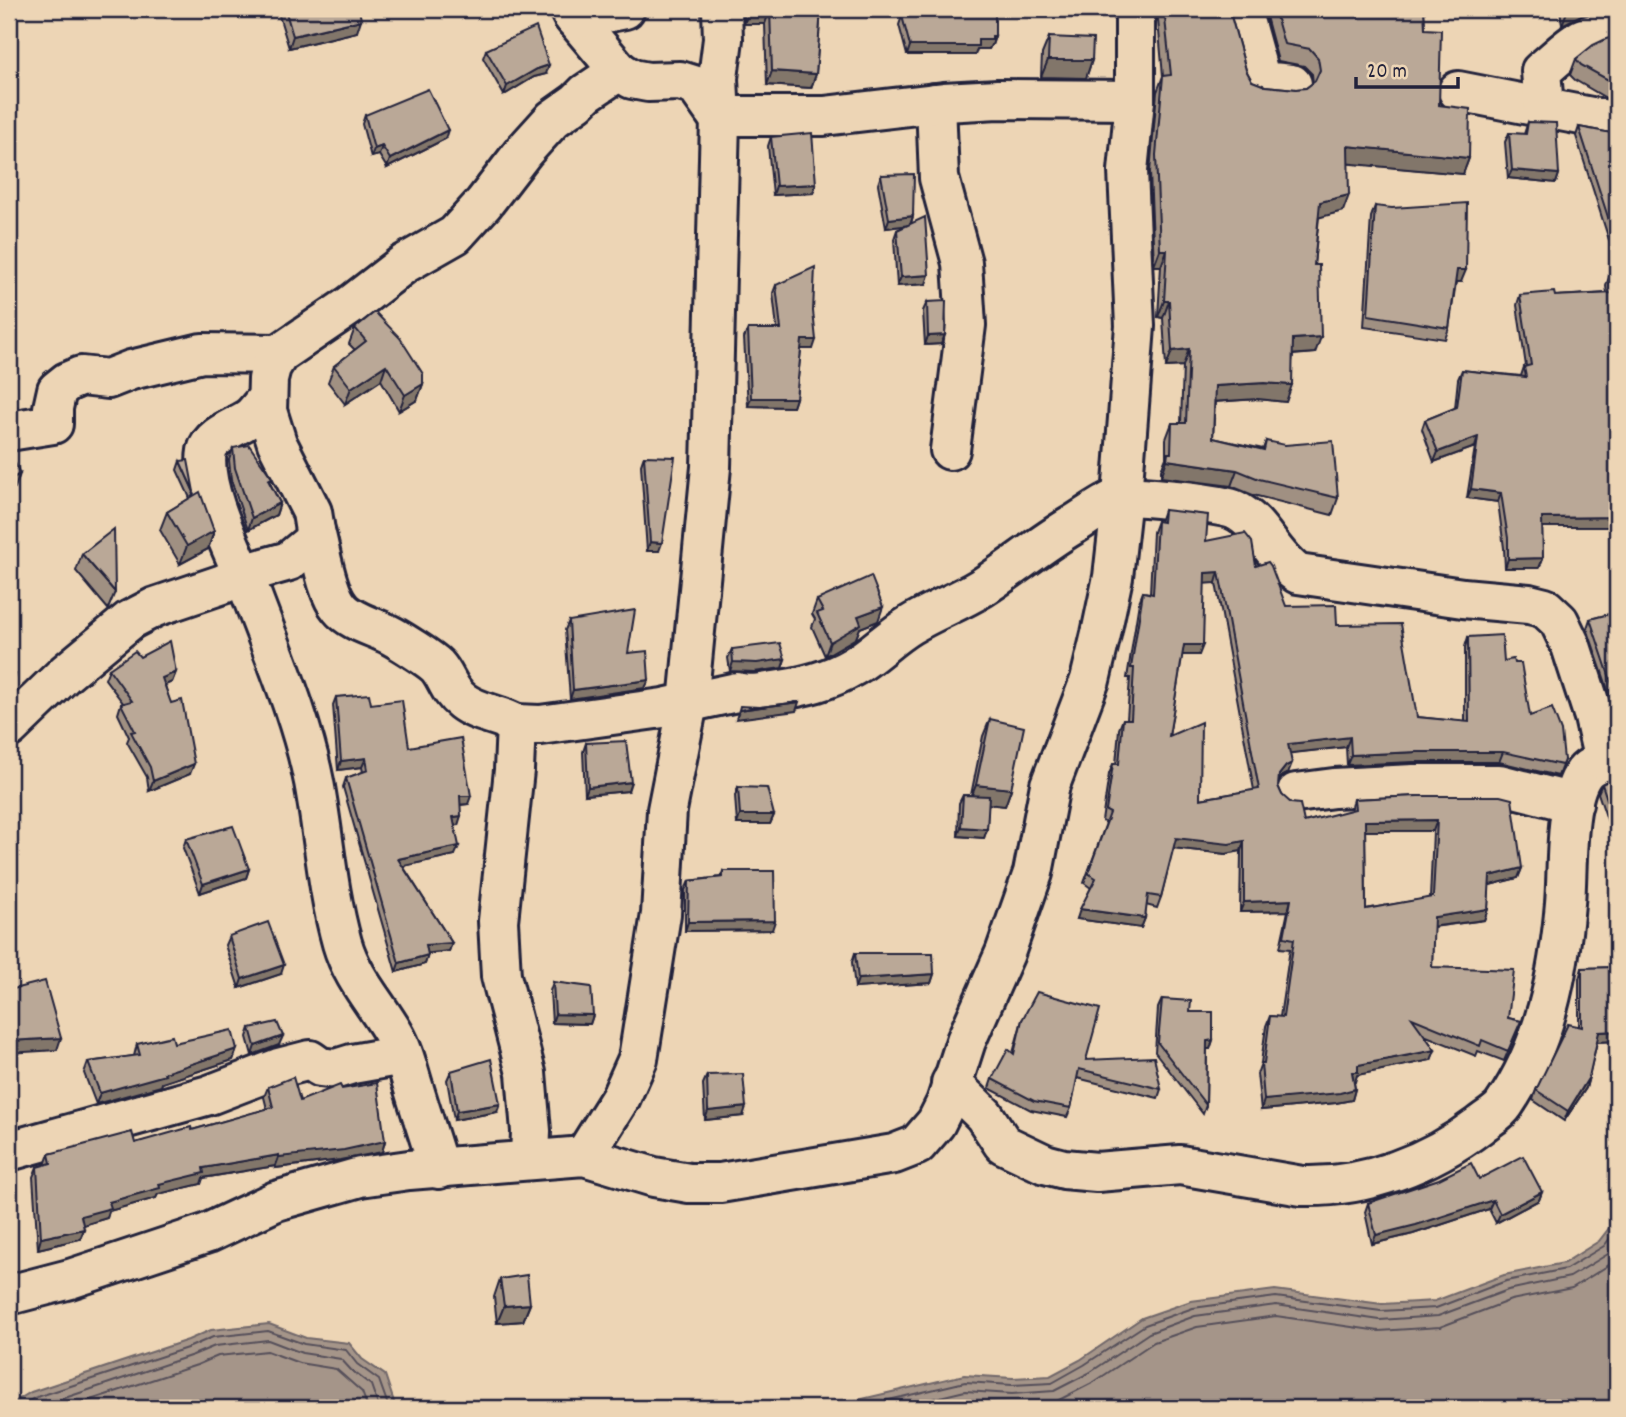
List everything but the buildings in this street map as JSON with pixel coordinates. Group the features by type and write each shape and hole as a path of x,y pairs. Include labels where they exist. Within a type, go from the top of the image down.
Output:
{"street":[{"path":"572,14 625,9"},
{"path":"584,1156 621,1097 638,1059 661,914 667,810 688,703 711,467 720,120 718,78 723,38 722,9"},
{"path":"9,1295 69,1279 195,1237 276,1202 360,1177 409,1170 584,1156 654,1177 689,1183 720,1183 894,1154 917,1145 936,1123 946,1103 965,1041 1005,953 1033,873 1050,785 1090,680 1113,577 1135,326 1128,171 1135,100 1135,9"},
{"path":"1241,9 1261,81 1292,84"},
{"path":"572,14 619,71 632,79 648,82 680,81 696,86 720,120"},
{"path":"1544,108 1541,71 1586,35 1602,30 1617,30"},
{"path":"619,71 553,119 455,235 404,264 351,305 279,354 271,367 265,400 267,411 277,443 312,512 335,600 341,610 393,636 438,667 449,689 464,703 497,714 516,724 540,726 688,703 737,692 760,693 807,686 856,665 881,644 912,624 981,588 1049,539 1122,497 1184,501 1237,510 1256,526 1277,555 1298,574 1545,608 1559,621 1571,646 1594,718 1611,759 1584,773 1573,803 1565,904 1556,971 1551,998 1534,1050 1503,1107 1457,1142 1425,1159 1363,1179 1319,1186 1302,1186 1180,1165 1097,1172 1064,1169 1045,1164 1003,1144 984,1115 951,1083"},
{"path":"1458,91 1617,122"},
{"path":"720,120 736,116 824,116 998,99 1135,100"},
{"path":"936,103 939,178 962,264 966,325 950,450"},
{"path":"9,431 53,424 57,390 81,376 108,379 131,370 202,353 279,354"},
{"path":"265,400 253,415 214,440 207,450 208,473 223,530 243,574 291,703 314,780 342,944 356,978 394,1034 439,1169"},
{"path":"9,728 66,673 130,620 155,607 223,584 243,574 289,561 312,542 316,531"},
{"path":"516,724 514,769 498,921 501,976 526,1073 531,1130 530,1159"},
{"path":"1296,793 1334,788 1415,784 1499,784 1573,803"},
{"path":"9,1151 209,1095 279,1068 310,1060 320,1067 336,1069 403,1055"}],"water":[{"path":"1617,1218 1617,1408 824,1408 964,1375 1013,1378 1050,1376 1080,1360 1142,1318 1191,1301 1275,1290 1382,1304 1435,1301 1504,1275 1564,1263 1599,1241"},
{"path":"269,1324 306,1338 349,1343 362,1359 385,1375 396,1408 16,1408 16,1401 31,1392 211,1330"}]}
